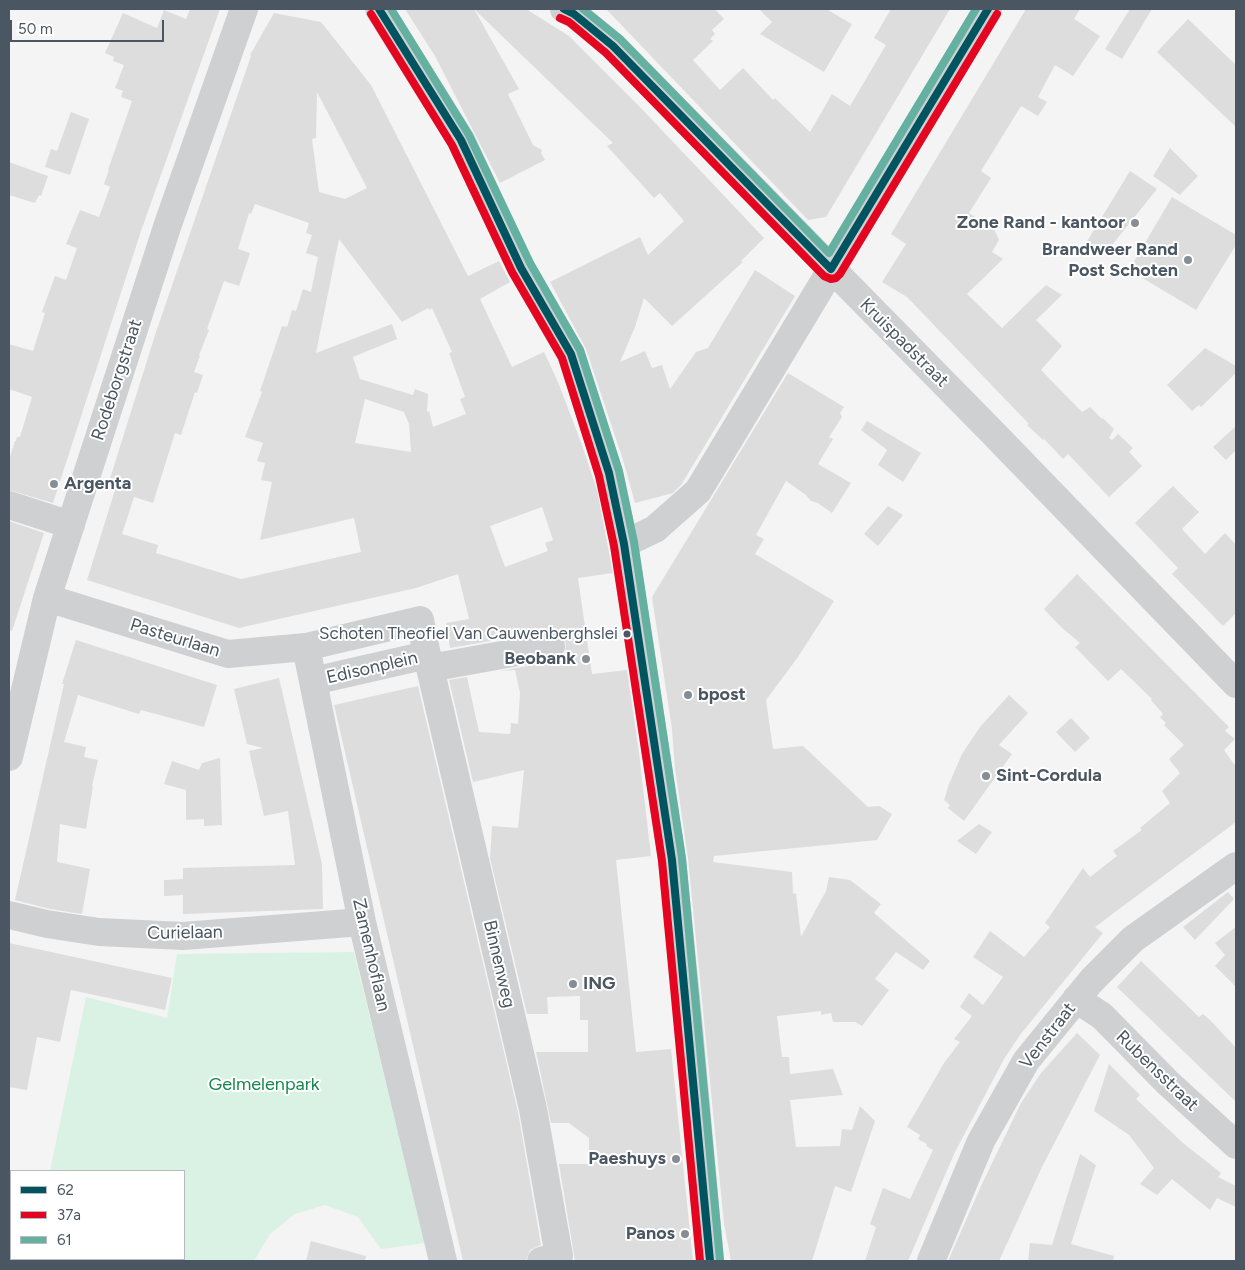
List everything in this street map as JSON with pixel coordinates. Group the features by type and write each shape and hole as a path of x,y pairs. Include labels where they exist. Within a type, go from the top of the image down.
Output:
{"street":[{"name":"Rodeborgstraat","path":"9,757 47,598 168,224 244,9"},
{"path":"379,9 461,140 521,268 571,354 609,472 624,544 672,860 710,1261"},
{"name":"Kruispadstraat","path":"564,9 574,14 613,46 996,436 1236,684"},
{"path":"624,544 654,529 698,491 988,9"},
{"path":"9,505 71,525"},
{"name":"Pasteurlaan","path":"47,598 228,654 306,647"},
{"name":"Edisonplein","path":"306,647 420,620 429,662"},
{"name":"Edisonplein","path":"313,681 429,662 551,646"},
{"name":"Zamenhoflaan","path":"306,647 362,922 443,1261"},
{"name":"Binnenweg","path":"429,662 533,1109 559,1256 541,1261"},
{"name":"Venstraat","path":"931,1261 981,1141 1026,1061 1092,980 1133,939 1236,866"},
{"name":"Curielaan","path":"9,914 47,924 99,932 182,936 362,922"},
{"name":"Rubensstraat","path":"1076,999 1102,1016 1168,1083 1236,1145"}],"green space":[{"name":"Gelmelenpark","path":"354,952 425,1243 381,1249 358,1217 325,1205 295,1214 270,1234 254,1261 118,1260 185,1260 185,1170 50,1170 86,997 167,1018 177,954"}],"building":[{"path":"190,9 220,9 141,231 53,503 9,490 9,460 15,441 17,437 20,437 32,397 9,389 9,344 33,351 45,313 42,312 55,276 66,280 77,248 66,244 80,210 99,217 110,187 104,184 132,101 121,97 123,91 115,88 124,65 113,61 114,57 105,53 123,13 157,28 164,10 186,19"},
{"path":"405,9 474,9 519,89 508,94 533,145 542,150 541,153 545,160 500,183 435,56"},
{"path":"474,9 526,9 569,36 641,108 764,238 741,261 743,262 672,326 644,298 635,327 620,362 645,351 652,368 662,365 670,389 696,352 708,348 755,270 795,296 681,485 673,493 635,503 623,460 586,349 550,282 640,237 648,255 684,221 660,193 654,198 607,146 613,143"},
{"path":"606,9 715,9 724,19 712,30 715,34 710,39 713,41 693,60 720,90 743,68 773,100 775,98 810,132 832,94 850,106 886,45 874,38 891,9 950,9 826,217 808,220"},
{"path":"759,9 826,9 852,24 824,72 760,34 772,22"},
{"path":"1026,9 1080,9 1074,19 1100,36 1073,76 1055,65 1038,97 1047,102 1038,116 1021,106 981,171 991,178 969,213 994,229 999,240 992,252 1003,259 967,294 1002,328 1046,285 1062,295 1036,320 1062,346 1041,370 1082,412 1090,407 1103,418 1114,429 1109,438 1112,440 1118,434 1133,448 1129,452 1142,466 1109,497 1068,454 1063,459 1027,425 1029,424 907,297 882,282 906,244 891,234"},
{"path":"1130,9 1152,9 1122,59 1105,49"},
{"path":"274,13 321,22 371,85 468,276 499,261 510,282 480,299 512,367 544,352 558,382 582,445 597,490 613,573 578,578 592,674 627,670 651,856 616,860 636,1052 671,1049 693,1261 575,1261 559,1164 589,1164 589,1138 569,1123 551,1123 536,1052 588,1052 588,1020 580,1020 580,996 547,997 548,1014 527,1014 490,858 492,826 518,828 524,770 473,782 449,680 467,677 479,732 510,734 511,723 518,724 520,693 515,670 500,671 561,658 565,652 566,644 563,636 556,631 548,631 450,648 446,623 469,619 458,574 416,588 239,628 87,580 115,490 107,488 156,332 250,55","holes":["317,92 367,188 345,199 319,192 312,139 316,138","255,204 309,223 306,233 312,235 306,253 318,257 311,292 303,289 296,311 292,310 287,327 282,326 260,391 262,392 245,437 263,443 257,461 265,463 261,480 272,482 260,540 354,518 361,552 241,579 156,553 158,545 122,534 134,497 153,503 175,433 181,435 195,392 197,393 203,375 194,372 224,281 239,286 250,253 238,249 249,213 251,214","339,239 402,322 428,308 429,310 432,308 452,352 449,353 465,397 460,399 466,414 433,427 429,411 427,412 428,394 415,389 413,395 360,379 353,357 397,339 392,324 316,353","365,399 404,412 409,424 411,452 355,443","542,507 553,540 545,543 548,551 505,567 490,526"]},
{"path":"1188,19 1236,65 1236,127 1157,52"},
{"path":"71,112 89,119 70,175 45,167 51,149 57,151"},
{"path":"1170,148 1198,176 1180,195 1153,176"},
{"path":"9,162 48,176 41,196 39,195 35,203 9,195"},
{"path":"1130,171 1157,189 1104,255 1086,243"},
{"name":"Brandweer Rand Post Schoten","path":"1172,197 1236,235 1236,245 1196,310 1129,270"},
{"path":"1205,348 1236,366 1236,373 1201,407 1199,405 1192,411 1167,385"},
{"path":"788,373 844,407 840,413 842,417 829,437 833,439 818,464 851,483 832,513 818,503 811,501 806,495 786,481 756,535 764,539 755,554 834,601 798,657 766,700 773,749 803,746 868,807 879,806 892,814 877,840 714,856 713,862 792,872 793,894 796,893 801,937 826,891 829,877 850,880 881,904 874,913 930,961 923,970 896,952 875,979 889,990 862,1026 855,1022 833,1022 831,1013 821,1015 821,1011 777,1016 782,1057 789,1057 790,1074 833,1069 843,1095 790,1100 796,1147 840,1146 842,1129 852,1130 860,1106 875,1121 851,1192 835,1186 812,1261 731,1261 724,1224 688,858 675,769 672,729 652,597"},
{"path":"867,421 921,453 903,482 878,465 887,450 861,430"},
{"path":"1236,426 1236,450 1226,460 1213,447"},
{"path":"1173,486 1199,512 1182,529 1205,554 1225,533 1236,545 1236,613 1223,626 1172,574 1178,568 1135,523"},
{"path":"888,506 903,515 878,546 864,534"},
{"path":"9,521 44,533 12,631 9,630"},
{"path":"1077,574 1229,727 1225,731 1235,739 1224,750 1236,767 1236,822 1095,927 1103,933 1020,1035 1004,1059 954,1154 908,1261 865,1261 876,1227 870,1224 883,1188 910,1199 933,1150 918,1139 920,1135 907,1127 944,1063 960,1042 954,1039 972,1016 960,1007 969,993 983,1005 1003,977 973,957 990,931 1024,957 1050,927 1045,923 1083,868 1090,877 1117,856 1113,851 1142,830 1140,828 1170,803 1162,791 1180,773 1169,759 1184,745 1164,725 1166,723 1160,717 1163,714 1152,699 1121,669 1108,681 1075,647 1080,643 1044,609"},
{"path":"76,640 217,685 204,727 141,710 139,714 78,695 64,742 86,747 84,757 98,760 86,829 60,824 57,862 90,869 82,914 50,909 15,900 64,684 62,684"},
{"path":"279,678 322,864 323,909 183,914 183,895 164,896 164,880 183,879 183,868 295,865 288,811 264,816 249,751 263,748 247,744 234,689"},
{"path":"418,686 518,1112 541,1245 530,1250 526,1260 521,1261 463,1261 334,705"},
{"path":"1009,695 1028,713 999,745 1012,754 964,821 948,808 950,805 944,800 949,784 962,754 980,727"},
{"path":"1071,718 1090,738 1075,752 1056,732"},
{"path":"220,758 222,825 204,826 204,819 186,820 186,790 164,784 172,761 199,770 202,763"},
{"path":"979,824 992,832 976,854 957,841"},
{"path":"1228,892 1234,899 1195,940 1183,927"},
{"path":"1236,927 1236,987 1215,966 1225,955 1215,943"},
{"path":"9,943 172,978 165,1010 71,990 60,1042 37,1037 27,1090 9,1087"},
{"path":"1141,961 1199,1017 1203,1014 1211,1021 1236,1048 1236,1102 1117,987"},
{"path":"1077,1033 1100,1055 1042,1167 999,1261 948,1261 1021,1103 1041,1073"},
{"path":"1109,1064 1140,1095 1136,1099 1183,1143 1221,1173 1218,1177 1236,1186 1236,1207 1217,1198 1210,1210 1172,1179 1157,1195 1140,1184 1154,1168 1129,1135 1094,1111"},
{"path":"1080,1154 1096,1165 1071,1244 1114,1256 1113,1261 1028,1261 1030,1243 1052,1245"},
{"path":"311,1241 366,1256 365,1261 306,1261"}],"transit line":[{"name":"62","path":"379,9 461,140 521,268 571,354 609,473 624,544 672,860 710,1261"},
{"name":"61","path":"391,9 469,135 530,263 580,350 619,471 634,542 682,858 720,1260"},
{"name":"62","path":"564,9 574,14 613,46 831,269"},
{"name":"61","path":"583,9 620,39 829,253 976,9"},
{"name":"62","path":"831,269 988,9"},
{"name":"37a","path":"371,14 452,145 512,272 562,358 599,476 614,546 662,861 700,1261"},
{"name":"37a","path":"560,18 569,22 606,53 824,276 831,279 836,278 840,274 997,14"}],"place":[{"name":"Zone Rand - kantoor","path":"1135,223"},
{"name":"Brandweer Rand Post Schoten","path":"1188,260"},
{"name":"Argenta","path":"54,484"},
{"name":"Schoten Theofiel Van Cauwenberghslei","path":"627,634"},
{"name":"Beobank","path":"586,659"},
{"name":"bpost","path":"688,695"},
{"name":"Sint-Cordula","path":"986,776"},
{"name":"ING","path":"573,984"},
{"name":"Paeshuys","path":"676,1159"},
{"name":"Panos","path":"685,1234"}]}
